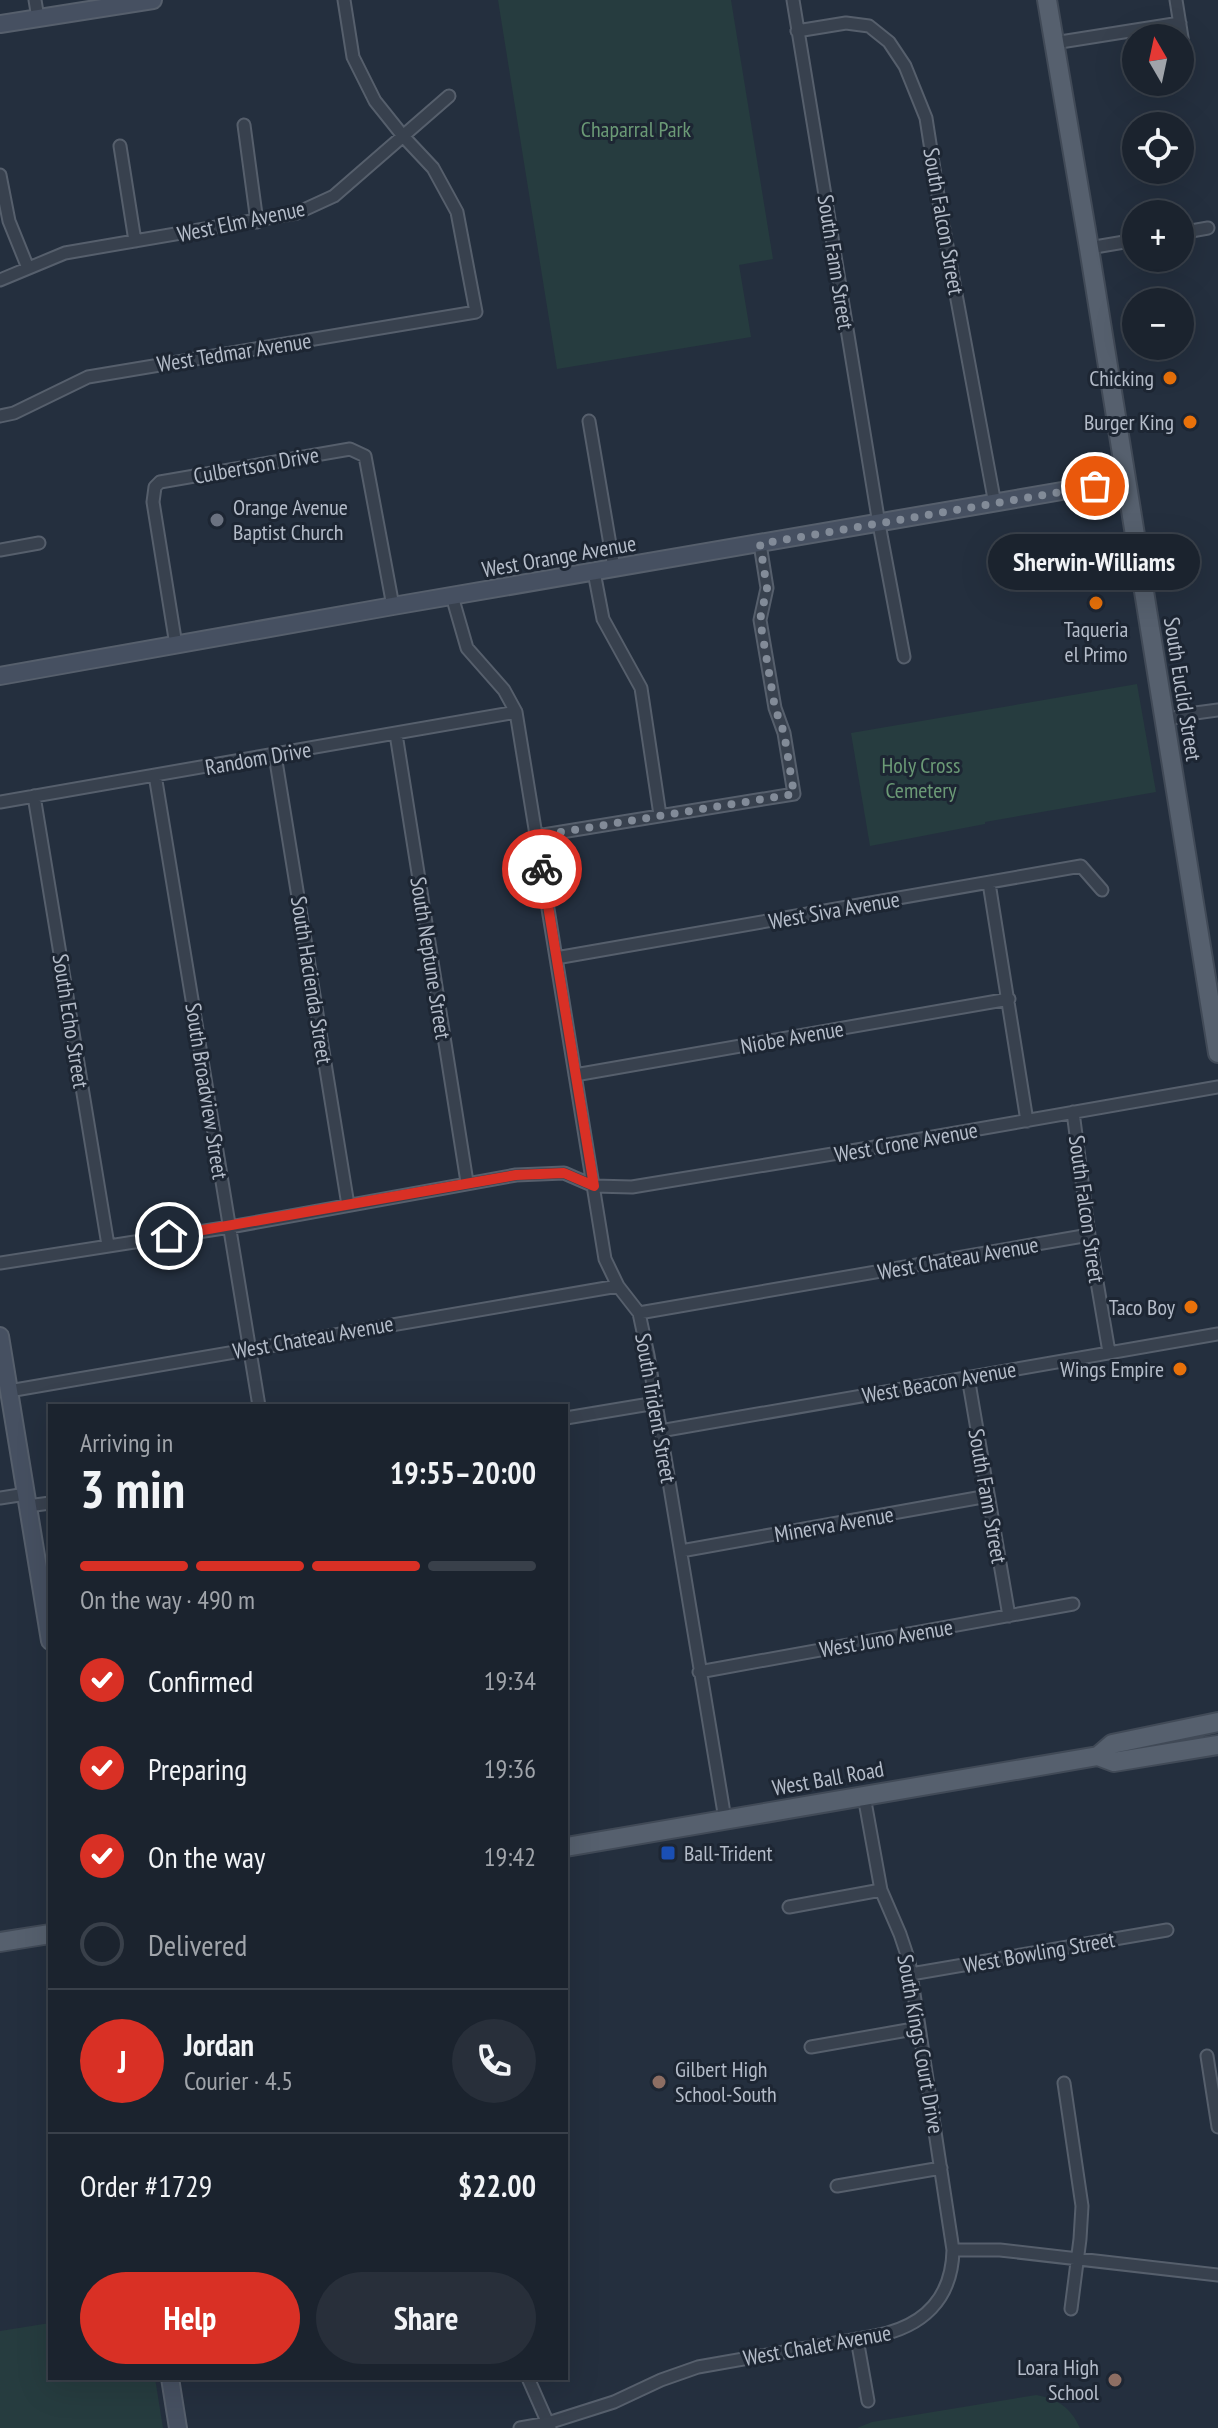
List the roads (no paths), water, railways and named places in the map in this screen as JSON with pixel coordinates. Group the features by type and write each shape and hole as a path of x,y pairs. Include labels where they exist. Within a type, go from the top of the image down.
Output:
{"main road":[{"name":"South Euclid Street","path":"1047,0 1164,721 1210,960 1218,1053"},
{"name":"West Ball Road","path":"1098,1756 1112,1744 1218,1722"},
{"name":"West Ball Road","path":"568,1847 1098,1756 1114,1762 1218,1745"},
{"path":"0,1942 48,1934"}],"street":[{"path":"35,0 38,18"},
{"path":"0,24 153,0"},
{"path":"344,0 353,57 375,101 403,136"},
{"name":"South Fann Street","path":"793,0 879,524 904,657"},
{"path":"1054,43 1180,23 1176,0"},
{"name":"South Falcon Street","path":"797,31 846,23 869,26 889,42 905,66 926,118 995,504"},
{"name":"West Elm Avenue","path":"0,280 65,253 297,213 334,196 449,96"},
{"path":"244,125 257,222"},
{"name":"West Tedmar Avenue","path":"0,416 14,413 88,377 476,312 457,212 433,168 403,136"},
{"path":"120,146 135,241"},
{"path":"0,175 9,221 28,268"},
{"path":"1194,230 1208,228"},
{"path":"1089,248 1122,242"},
{"path":"589,421 614,568"},
{"name":"Culbertson Drive","path":"176,645 153,502 155,487 160,482 350,449 365,456 393,606"},
{"name":"West Orange Avenue","path":"0,676 1126,480"},
{"path":"0,550 39,543"},
{"path":"537,836 794,794 760,620 767,588 760,544"},
{"path":"594,572 603,619 641,688 660,815"},
{"name":"South Trident Street","path":"452,596 467,648 504,690 516,712 605,1259 618,1286 639,1313 725,1819"},
{"path":"1164,721 1218,710"},
{"name":"Random Drive","path":"0,802 516,712"},
{"name":"South Neptune Street","path":"396,734 467,1182"},
{"name":"South Hacienda Street","path":"275,755 348,1205"},
{"name":"South Broadview Street","path":"155,775 259,1404"},
{"name":"South Echo Street","path":"34,796 108,1245"},
{"name":"West Siva Avenue","path":"556,958 1081,866 1102,890"},
{"path":"989,883 1027,1121"},
{"name":"Niobe Avenue","path":"575,1075 1009,999"},
{"name":"West Crone Avenue","path":"0,1263 230,1227 516,1175 564,1173 594,1186 632,1187 1218,1087"},
{"name":"South Falcon Street","path":"1073,1112 1089,1235 1109,1352"},
{"name":"West Chateau Avenue","path":"639,1313 1089,1235"},
{"name":"West Chateau Avenue","path":"9,1391 618,1286"},
{"name":"West Beacon Avenue","path":"660,1431 1218,1334"},
{"path":"0,1336 48,1629"},
{"name":"South Fann Street","path":"968,1377 1009,1616"},
{"path":"568,1418 656,1403"},
{"name":"Minerva Avenue","path":"681,1551 988,1496"},
{"path":"0,1498 48,1503"},
{"name":"West Juno Avenue","path":"699,1672 1073,1604"},
{"name":"South Kings Court Drive","path":"864,1796 881,1890 905,1947 911,1974 953,2250"},
{"path":"789,1907 881,1890"},
{"name":"West Bowling Street","path":"911,1974 1167,1930"},
{"path":"811,2047 919,2028"},
{"path":"1207,2056 1218,2127"},
{"path":"1064,2083 1082,2206 1071,2309"},
{"path":"837,2186 941,2168"},
{"path":"953,2250 1000,2250 1218,2275"},
{"name":"West Chalet Avenue","path":"520,2428 549,2425 698,2367 903,2329 926,2315 937,2302 948,2281 953,2250"},
{"path":"857,2339 868,2401"},
{"path":"170,2380 178,2428"},
{"path":"529,2380 549,2425"}],"place":[{"name":"Chicking","path":"1170,378"},
{"name":"Burger King","path":"1190,422"},
{"name":"Sherwin-Williams","path":"1095,486"},
{"name":"Orange Avenue Baptist Church","path":"217,520"},
{"name":"Taqueria el Primo","path":"1096,603"},
{"name":"Taco Boy","path":"1191,1307"},
{"name":"Wings Empire","path":"1180,1369"},
{"name":"Ball-Trident","path":"668,1853"},
{"name":"Gilbert High School-South","path":"659,2082"},
{"name":"Loara High School","path":"1115,2380"}],"park label":[{"name":"Chaparral Park","path":"636,129"},
{"name":"Holy Cross Cemetery","path":"921,778"}]}
